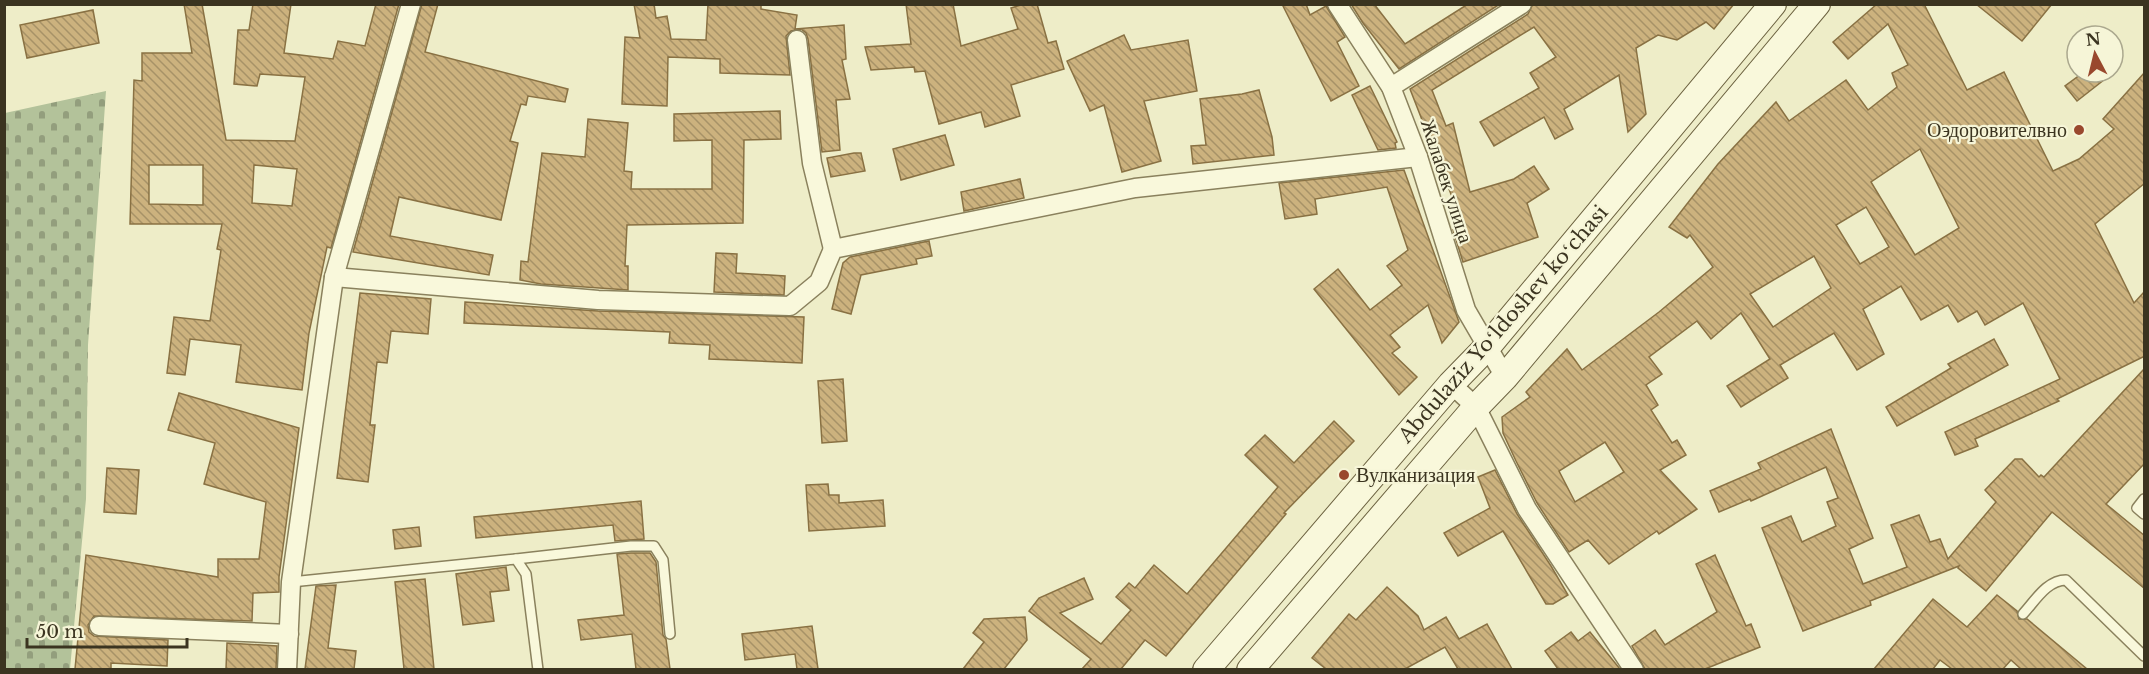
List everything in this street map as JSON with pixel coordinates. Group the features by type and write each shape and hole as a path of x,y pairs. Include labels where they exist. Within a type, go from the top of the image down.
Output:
{"main road":[{"name":"Abdulaziz Yoʻldoshev koʻchasi","path":"1206,669 1451,384 1488,345 1773,4"},
{"name":"Abdulaziz Yoʻldoshev koʻchasi","path":"1250,669 1476,407 1505,377 1817,4"}],"street":[{"path":"287,669 291,582 334,277 411,4"},
{"name":"Жалабек улица","path":"1337,4 1391,87 1418,157 1466,310 1505,377"},
{"path":"1391,87 1522,4"},
{"path":"334,277 598,300 790,306 819,282 833,249 812,163 797,40"},
{"path":"833,249 1135,188 1418,157"},
{"path":"1451,384 1476,407 1527,509 1634,669"},
{"path":"99,626 289,634"}],"lane":[{"path":"2145,500 2137,507 2145,514"},
{"path":"291,582 631,546 654,546 663,560 670,634"},
{"path":"516,559 526,574 538,669"},
{"path":"2023,614 2047,587 2057,580 2066,580 2145,656"}],"green space":[{"path":"106,91 88,345 86,499 70,669 5,669 5,113"}],"building":[{"path":"184,4 202,4 226,140 295,141 305,77 260,74 257,86 234,84 238,30 249,30 253,4 291,4 284,53 333,59 338,41 365,46 376,4 399,4 331,248 327,247 309,333 302,390 236,382 241,345 190,339 185,375 167,373 174,317 210,321 221,250 217,249 222,224 130,224 134,80 142,81 142,53 192,53","holes":["149,165 203,165 203,205 149,204","254,165 297,169 292,206 252,203"]},
{"path":"422,4 438,4 425,52 568,89 565,102 528,96 526,105 521,104 510,141 518,143 501,220 399,197 390,236 493,255 489,275 353,252"},
{"path":"634,4 654,4 656,18 667,16 671,39 706,40 708,4 761,4 761,9 797,15 795,29 844,25 846,59 842,60 850,99 836,100 840,150 822,152 808,39 806,33 801,29 791,31 786,36 790,75 720,73 720,59 668,57 667,106 622,104 625,37 640,38"},
{"path":"906,4 953,4 961,46 1018,29 1011,8 1024,4 1037,4 1048,43 1056,41 1064,69 1011,85 1020,116 985,127 981,112 939,124 925,71 915,72 914,67 871,70 865,47 911,44"},
{"path":"1282,4 1306,4 1310,15 1326,6 1345,37 1337,42 1359,86 1331,101"},
{"path":"1351,4 1374,4 1405,44 1468,4 1500,4 1399,69"},
{"path":"1533,4 1734,4 1714,29 1706,22 1677,40 1658,35 1636,48 1646,114 1628,132 1619,75 1564,109 1573,129 1555,139 1544,117 1494,146 1480,122 1539,88 1530,73 1556,57 1534,27 1432,90 1446,126 1453,123 1470,192 1514,179 1534,166 1549,189 1527,203 1538,237 1463,262 1453,230 1463,225 1410,89 1528,14"},
{"path":"1877,4 1924,4 1967,90 2004,72 2053,171 2079,159 2114,129 2103,119 2145,72 2145,183 2095,224 2134,303 2145,291 2145,356 2057,399 2059,401 1975,439 1978,446 1955,455 1945,432 2060,379 2023,303 1985,325 1977,311 1958,322 1948,305 1921,320 1901,286 1863,309 1884,354 1857,370 1834,333 1780,365 1788,378 1741,407 1727,386 1770,359 1741,313 1711,339 1697,321 1649,357 1662,374 1646,385 1658,405 1651,410 1672,443 1677,440 1686,455 1660,470 1697,509 1659,534 1657,531 1609,564 1588,540 1569,552 1537,503 1516,461 1503,433 1502,417 1530,397 1526,392 1567,349 1582,370 1659,312 1713,267 1690,235 1687,238 1669,227 1718,164 1776,102 1789,121 1846,80 1868,110 1897,87 1892,73 1908,65 1888,24 1848,59 1833,42","holes":["1920,149 1959,228 1915,255 1871,182","1866,207 1889,247 1860,264 1836,225","1814,256 1831,288 1773,327 1750,294","1605,442 1624,472 1575,502 1559,471"]},
{"path":"1976,4 2052,4 2022,41"},
{"path":"93,10 99,43 27,58 20,25"},
{"path":"1124,35 1131,50 1188,40 1197,91 1144,101 1161,161 1122,172 1104,105 1090,111 1067,61"},
{"path":"2068,84 2099,84 2077,101 2065,86"},
{"path":"1370,86 1397,142 1395,143 1396,148 1378,150 1352,95"},
{"path":"1259,90 1272,137 1274,155 1193,164 1191,146 1206,145 1200,99"},
{"path":"780,111 781,139 744,140 743,223 627,225 625,266 628,266 628,290 541,284 520,280 521,261 528,262 542,153 585,157 588,119 628,123 624,171 632,172 631,189 712,189 712,140 674,141 674,114"},
{"path":"945,135 954,165 901,180 893,149"},
{"path":"861,153 865,171 831,177 827,158"},
{"path":"1404,170 1459,322 1442,343 1428,305 1390,335 1400,347 1392,353 1417,377 1399,395 1314,289 1338,269 1370,310 1402,285 1387,266 1408,250 1387,187 1315,199 1317,214 1285,219 1279,183"},
{"path":"1020,179 1024,198 964,211 961,192"},
{"path":"929,241 932,256 916,259 917,264 861,275 851,314 832,309 843,263 850,257"},
{"path":"716,253 737,254 736,273 785,276 784,295 714,292"},
{"path":"360,293 431,299 428,334 391,331 387,363 377,362 370,425 375,425 368,482 337,478"},
{"path":"465,302 598,311 804,317 802,363 709,359 710,345 669,343 670,332 464,323"},
{"path":"1994,339 2008,365 1897,426 1886,407 1951,368 1948,364"},
{"path":"2145,368 2145,463 2106,504 2145,536 2145,589 2052,512 1986,591 1958,568 1959,566 1870,601 1871,605 1803,631 1762,528 1791,516 1802,542 1836,526 1827,502 1838,498 1826,467 1751,501 1750,499 1719,512 1710,491 1761,469 1758,463 1831,429 1873,538 1849,549 1863,584 1907,567 1891,525 1919,515 1930,542 1940,539 1948,559 1996,502 1985,490 2015,459 2022,459 2039,477 2041,475 2044,477"},
{"path":"843,379 847,441 822,443 818,381"},
{"path":"179,393 299,428 279,577 279,592 253,593 252,621 94,616 88,625 89,632 94,636 168,640 167,666 111,663 111,669 75,669 86,555 218,577 218,559 259,559 266,502 204,484 215,443 168,430"},
{"path":"1334,421 1354,441 1284,513 1286,514 1166,656 1145,640 1121,669 1082,669 1091,659 1029,611 1039,598 1084,578 1093,599 1060,613 1101,644 1131,610 1116,597 1129,583 1135,588 1154,565 1187,594 1278,487 1245,455 1265,435 1294,463"},
{"path":"107,468 139,470 136,514 104,512"},
{"path":"1495,470 1517,514 1568,595 1553,604 1546,604 1503,531 1458,556 1444,533 1490,508 1478,477"},
{"path":"828,484 829,495 839,495 839,503 883,500 885,526 809,531 806,485"},
{"path":"641,501 644,539 615,541 613,525 476,538 474,517"},
{"path":"419,527 421,546 395,549 393,530"},
{"path":"650,553 656,562 663,635 666,639 670,669 636,669 632,634 581,640 578,620 624,615 617,554"},
{"path":"1715,555 1746,626 1751,624 1760,647 1705,669 1645,669 1632,646 1655,630 1665,645 1717,612 1696,564"},
{"path":"506,567 509,590 490,592 494,621 463,625 456,574"},
{"path":"425,579 434,669 404,669 395,582"},
{"path":"336,585 328,648 356,651 354,669 305,669 316,586"},
{"path":"1387,587 1418,616 1424,630 1446,617 1459,639 1487,624 1512,669 1458,669 1445,647 1405,669 1326,669 1312,658 1349,614 1356,620"},
{"path":"1997,595 2017,611 2019,619 2027,619 2087,669 2021,669 2011,660 2003,669 1952,669 1940,660 1933,669 1874,669 1933,599 1967,627"},
{"path":"1025,617 1027,640 1004,669 963,669 984,642 973,633 984,619"},
{"path":"812,626 818,669 797,669 795,654 745,660 742,634"},
{"path":"1571,632 1578,641 1590,632 1620,669 1558,669 1545,651"},
{"path":"227,643 277,646 276,669 226,669"}],"place":[{"name":"Оэдоровителвно","path":"2079,130"},
{"name":"Вулканизация","path":"1344,475"}]}
